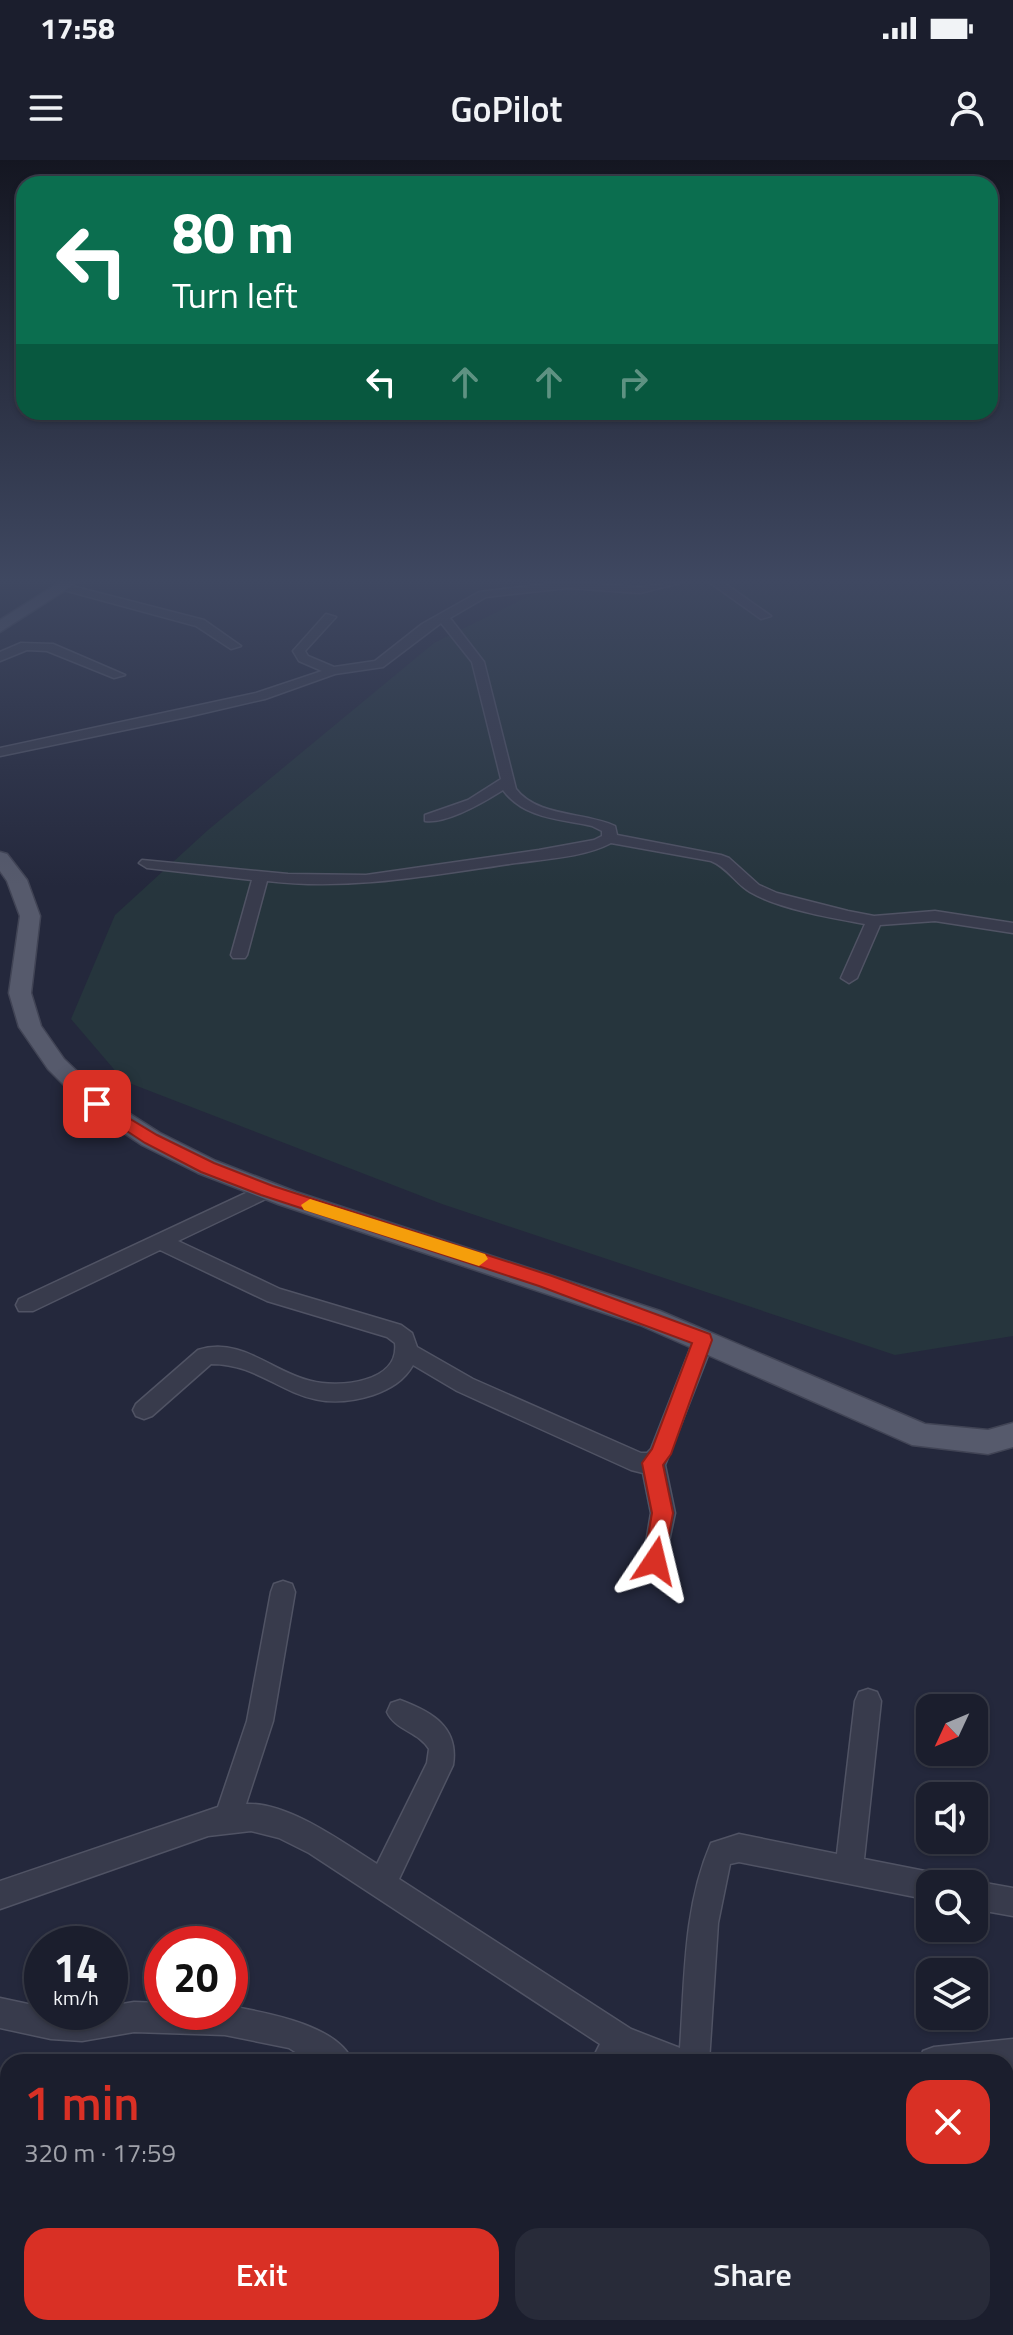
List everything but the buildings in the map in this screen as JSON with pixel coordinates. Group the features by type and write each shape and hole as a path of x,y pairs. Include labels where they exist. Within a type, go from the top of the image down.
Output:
{"main road":[{"path":"0,858 17,880 30,916 20,993 30,1027 56,1064 97,1104 151,1139 207,1167 267,1190 546,1281 703,1340 922,1436 988,1442 1013,1435"}],"street":[{"path":"0,752 260,696 296,684"},
{"path":"484,684 508,774 507,782 515,799 526,806 601,823 610,829 609,838"},
{"path":"430,818 473,803 507,782"},
{"path":"147,863 324,881 416,875 598,844 609,838 716,858 729,865 754,888 772,896 874,921 935,916 1013,928"},
{"path":"239,955 261,876"},
{"path":"849,978 874,921"},
{"path":"26,1305 267,1190"},
{"path":"144,1410 206,1356 219,1354 242,1359 311,1393 333,1395 369,1388 388,1378 402,1366 408,1352 405,1339 394,1331 274,1295 161,1242"},
{"path":"655,1561 663,1513 653,1463 660,1454 703,1340"},
{"path":"408,1352 499,1401 639,1463 653,1463"},
{"path":"227,1820 260,1721 283,1592"},
{"path":"849,1869 868,1701"},
{"path":"382,1884 440,1765 443,1747 434,1732 400,1712"},
{"path":"0,1895 208,1822 251,1817 282,1825 319,1843 382,1884 613,2051"},
{"path":"695,2054 707,1901 712,1868 721,1853 739,1848 916,1883"},
{"path":"988,1898 1013,1902"},
{"path":"0,2013 51,2024 82,2026 134,2017 225,2020 295,2034 326,2054"}],"shaded area":[{"path":"385,684 1013,684 1013,1336 895,1355 442,1204 124,1081 71,1019 115,915 208,830"}],"slow traffic":[{"path":"310,1205 479,1259"}],"route":[{"path":"97,1104 151,1139 207,1167 287,1198 546,1281 703,1340 660,1454 653,1463 663,1513 655,1561"}]}
